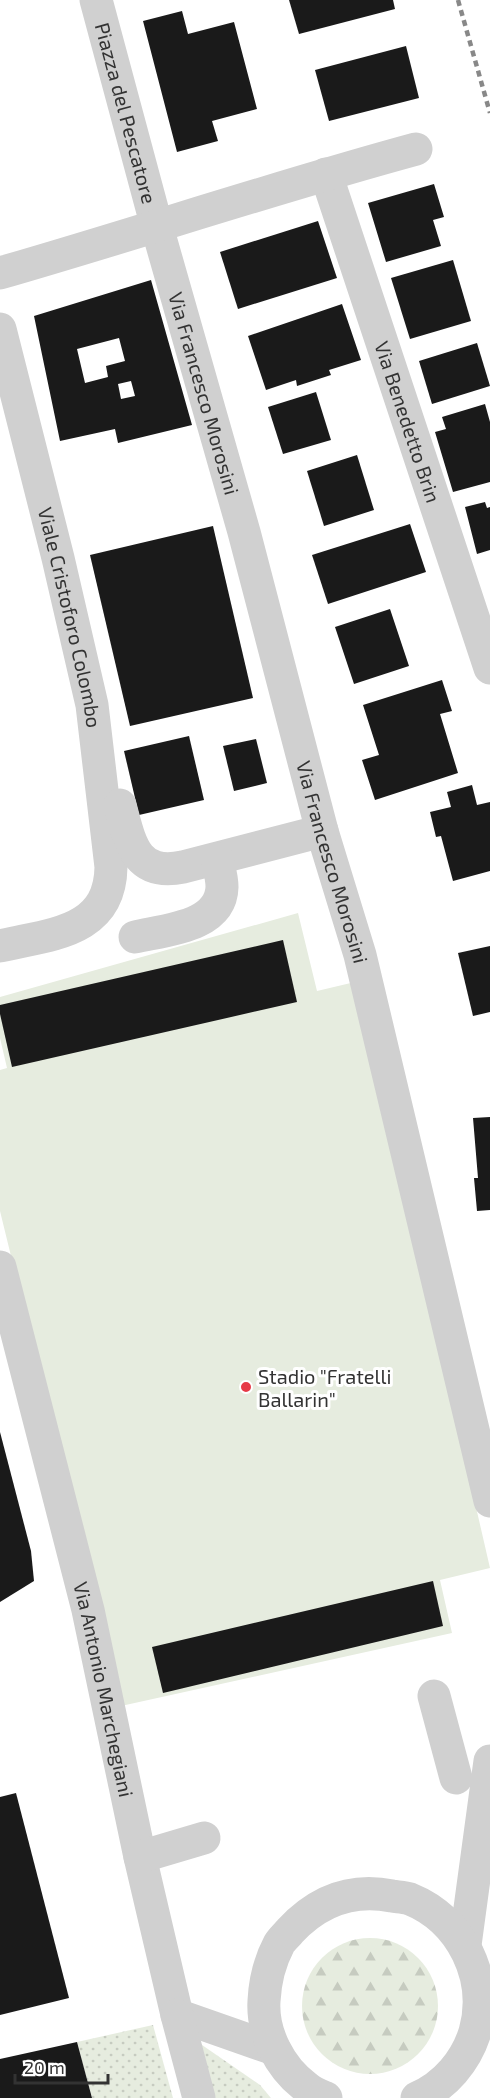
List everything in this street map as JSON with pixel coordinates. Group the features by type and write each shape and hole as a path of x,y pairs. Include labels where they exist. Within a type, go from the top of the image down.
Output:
{"street":[{"name":"Piazza del Pescatore","path":"96,0 157,227"},
{"path":"0,273 416,149"},
{"name":"Via Benedetto Brin","path":"326,174 490,668"},
{"name":"Via Francesco Morosini","path":"157,227 244,532 322,831 360,955 490,1502"},
{"name":"Viale Cristoforo Colombo","path":"0,329 58,558 92,705 111,867 108,896 100,908 78,925 0,946"},
{"path":"92,705 130,844 142,861 164,869 173,869 322,831"},
{"path":"135,937 191,924 215,908 222,890 217,859"},
{"name":"Via Antonio Marchegiani","path":"0,1267 88,1610 140,1857 198,2098"},
{"path":"434,1696 456,1778"},
{"path":"426,2096 454,2072 480,2038 480,1989 476,1958 490,1761"},
{"path":"140,1857 204,1838"},
{"path":"315,2095 288,2070 274,2049 263,2013 265,1976 279,1943 304,1916 336,1898 373,1892 409,1899 441,1917 476,1958"},
{"path":"177,2014 274,2049"}],"green space":[{"name":"Stadio \"Fratelli Ballarin\"","path":"298,913 317,991 355,982 490,1568 440,1580 452,1633 121,1706 0,1211 0,1070 7,1068 0,1038 0,997"},
{"path":"370,1938 396,1943 408,1949 418,1958 427,1968 433,1980 438,2006 433,2032 427,2044 418,2054 408,2063 396,2069 370,2074 344,2069 332,2063 322,2054 313,2044 307,2032 302,2006 307,1980 313,1968 322,1958 332,1949 344,1943"},
{"path":"153,2025 173,2098 92,2098 77,2042"},
{"path":"189,2036 260,2085 271,2098 202,2098"}],"building":[{"path":"289,0 393,0 395,9 299,34"},
{"path":"182,11 188,34 234,22 257,109 212,121 218,141 177,152 143,21"},
{"path":"406,46 419,98 329,121 315,70"},
{"path":"434,184 444,217 433,220 441,246 386,262 368,203"},
{"path":"318,221 337,278 238,309 220,252"},
{"path":"453,260 471,321 410,339 391,278"},
{"path":"151,280 192,425 118,443 115,429 60,441 34,316","holes":["119,338 125,361 106,366 108,377 85,383 77,349","131,381 135,396 121,399 118,384"]},
{"path":"342,304 361,360 329,370 331,375 297,386 296,380 266,390 248,336"},
{"path":"477,343 490,386 432,404 419,361"},
{"path":"316,392 331,440 283,454 268,407"},
{"path":"485,404 490,422 490,482 453,492 435,432 446,429 442,417"},
{"path":"357,455 374,510 324,526 307,471"},
{"path":"485,502 487,508 490,507 490,550 477,554 465,507"},
{"path":"410,524 426,572 328,604 312,555"},
{"path":"213,526 253,698 130,726 90,555"},
{"path":"390,609 409,666 354,684 335,627"},
{"path":"442,680 452,711 440,714 458,773 375,800 362,760 379,755 363,705"},
{"path":"189,736 204,800 139,815 124,751"},
{"path":"256,739 267,783 234,791 223,746"},
{"path":"472,785 477,805 490,802 490,871 453,881 441,836 436,837 430,812 451,807 447,792"},
{"path":"283,940 297,1002 12,1067 0,1005"},
{"path":"490,946 490,1012 473,1016 458,953"},
{"path":"490,1117 490,1210 477,1211 474,1178 478,1178 473,1118"},
{"path":"0,1432 31,1551 34,1581 0,1602"},
{"path":"433,1581 443,1626 163,1693 152,1647"},
{"path":"16,1793 69,1998 0,2015 0,1797"},
{"path":"77,2042 92,2098 0,2098 0,2059"}],"railway":[{"path":"458,0 490,113"}],"place":[{"name":"Stadio \"Fratelli Ballarin\"","path":"246,1387"}]}
